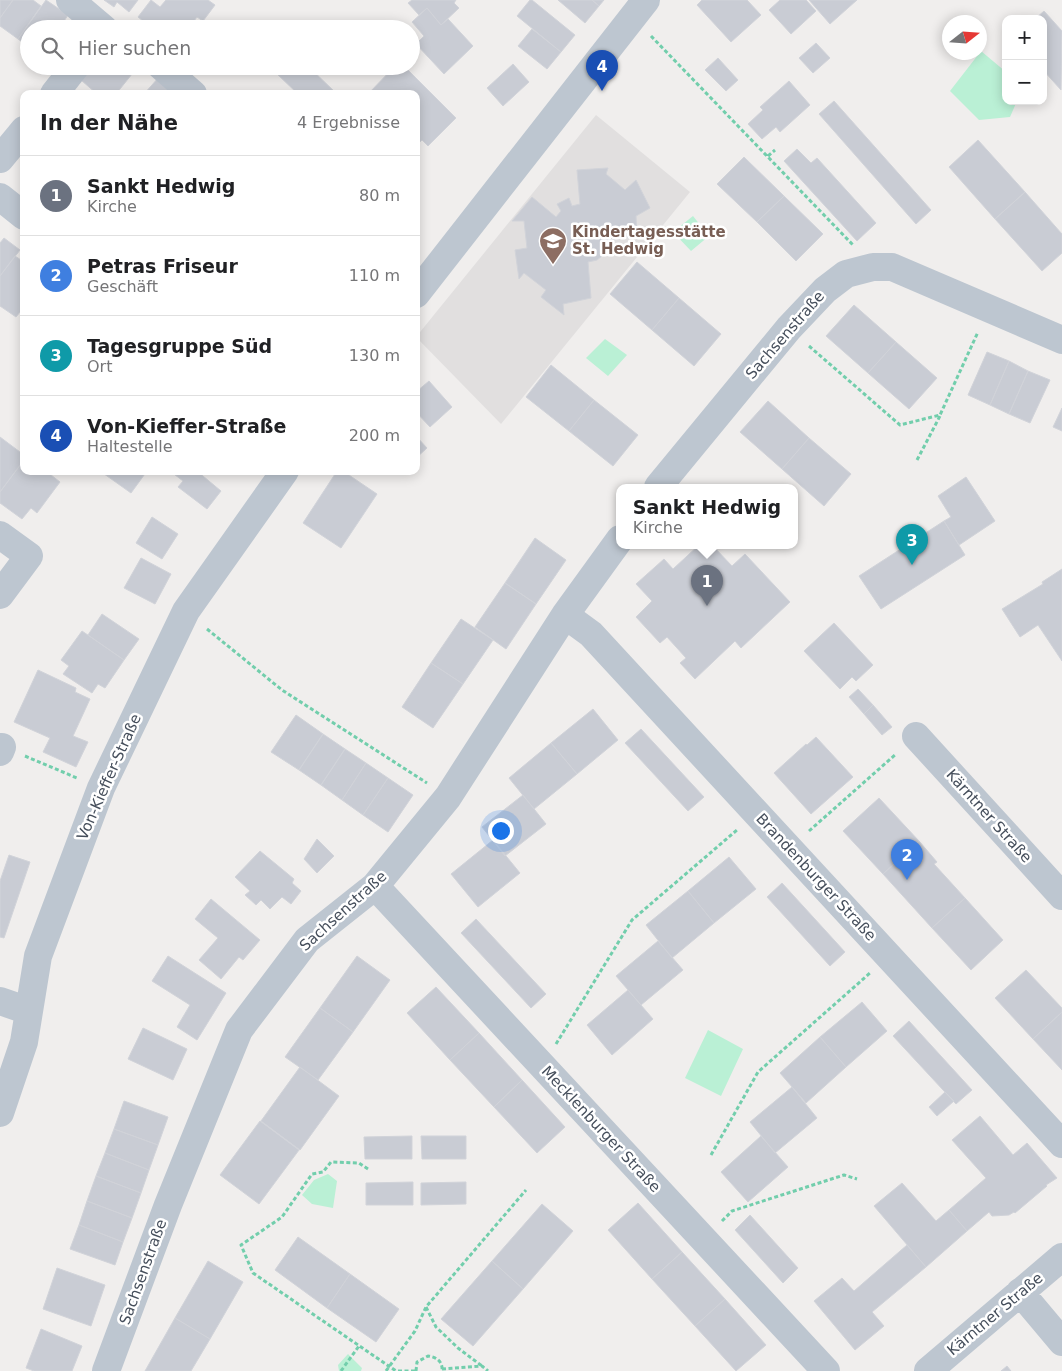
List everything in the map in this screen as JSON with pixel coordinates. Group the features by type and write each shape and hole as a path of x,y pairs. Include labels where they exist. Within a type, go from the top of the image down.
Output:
{"street":[{"path":"70,0 93,20"},
{"path":"420,289 640,9"},
{"path":"57,90 69,75"},
{"path":"172,75 189,90"},
{"path":"0,159 20,135"},
{"path":"0,197 20,213"},
{"name":"Sachsenstraße","path":"660,484 788,328 825,290 846,274 873,267 892,267 988,308 1061,336"},
{"name":"Von-Kieffer-Straße","path":"0,1113 24,1042 38,956 101,788 186,611 282,475"},
{"path":"0,535 29,556 0,595"},
{"name":"Sachsenstraße","path":"106,1371 168,1205 239,1030 307,940 375,886 448,797 565,615 616,545"},
{"name":"Brandenburger Straße","path":"565,615 592,634 1062,1144"},
{"name":"Kärntner Straße","path":"916,736 1062,896"},
{"name":"Mecklenburger Straße","path":"375,886 826,1371"},
{"path":"0,1001 29,1011"},
{"name":"Kärntner Straße","path":"928,1371 1062,1257"},
{"path":"1020,1292 1062,1342"}],"path":[{"path":"640,9 768,156 873,267"},
{"path":"768,156 775,150"},
{"path":"917,460 940,415 988,308"},
{"path":"788,328 900,425 940,415"},
{"path":"186,611 282,690 448,797"},
{"path":"790,848 916,736"},
{"path":"1,750 101,788"},
{"path":"543,1066 632,920 757,813"},
{"path":"711,1155 758,1072 889,956"},
{"path":"368,1169 359,1163 331,1162 323,1172 312,1174 282,1216 241,1245 253,1272 397,1371 416,1371 417,1362 428,1356 436,1358 442,1370 482,1366"},
{"path":"703,1238 732,1211 844,1175 857,1179"},
{"path":"386,1371 415,1331 426,1307 526,1190"},
{"path":"426,1307 436,1327 458,1348 488,1371"},
{"path":"341,1371 359,1346"}],"shaded area":[{"name":"Kindertagesstätte St. Hedwig","path":"596,115 690,192 501,424 420,341 420,332"}],"green space":[{"path":"987,56 1002,69 1002,105 1015,105 1010,117 979,120 950,91 974,60 987,60"},
{"path":"693,216 709,236 691,251 673,232"},
{"path":"605,339 627,355 608,376 586,358"},
{"path":"708,1030 743,1049 721,1096 685,1078"},
{"path":"328,1174 337,1181 333,1208 312,1204 302,1195 314,1180"},
{"path":"348,1354 362,1368 361,1371 339,1371 338,1365"}],"building":[{"path":"0,0 13,0 0,18"},
{"path":"13,0 33,0 41,6 31,20 20,20 20,36 18,39 0,26 0,18"},
{"path":"46,0 68,15 65,20 32,20"},
{"path":"104,0 138,0 129,12 117,2 114,7"},
{"path":"151,0 160,7 166,0 208,0 215,5 204,20 197,17 195,20 142,20 138,17"},
{"path":"412,0 456,0 454,3 459,8 441,25 427,8 419,15 408,3"},
{"path":"530,0 575,35 561,52 517,16"},
{"path":"558,0 592,0 599,6 585,23"},
{"path":"592,0 604,0 599,6"},
{"path":"702,0 747,0 761,15 731,42 697,5"},
{"path":"780,0 806,0 816,11 791,34 769,10"},
{"path":"809,0 857,0 830,24"},
{"path":"427,8 441,25 448,19 473,46 444,74 420,48 420,40 424,36 420,31 420,20 414,20"},
{"path":"1044,11 1062,31 1061,90 1047,74 1047,15 1040,15"},
{"path":"532,29 561,52 547,69 518,46"},
{"path":"816,43 830,58 813,73 799,58"},
{"path":"718,58 738,80 726,91 705,70"},
{"path":"513,64 529,82 503,106 487,88"},
{"path":"85,75 131,75 119,90 92,90 81,80"},
{"path":"278,75 317,75 333,90 294,90"},
{"path":"386,75 413,75 456,118 428,146 422,140 420,142 420,90 372,90"},
{"path":"159,77 174,90 148,90"},
{"path":"789,81 810,105 780,132 776,127 762,139 748,124 763,110 760,107"},
{"path":"834,101 931,210 916,224 819,114"},
{"path":"978,140 1025,192 995,219 949,167"},
{"path":"797,149 811,163 817,158 876,223 857,241 784,161"},
{"path":"744,157 784,196 757,222 717,184"},
{"path":"608,168 606,174 625,190 636,180 650,208 636,216 637,236 607,240 606,249 602,256 597,260 588,262 591,298 563,304 564,315 541,297 546,290 524,273 519,279 515,250 527,248 524,221 512,221 532,197 556,217 561,211 557,204 569,198 572,206 580,204 577,170"},
{"path":"1025,192 1062,234 1062,253 1042,271 995,219"},
{"path":"784,196 823,234 796,261 757,222"},
{"path":"4,238 20,250 0,276 0,243"},
{"path":"15,256 20,259 20,312 16,317 0,306 0,276"},
{"path":"637,262 679,298 652,330 610,294"},
{"path":"679,298 721,334 694,366 652,330"},
{"path":"854,305 896,342 868,373 826,336"},
{"path":"896,342 937,378 909,409 868,373"},
{"path":"987,352 1009,361 990,405 968,395"},
{"path":"1009,361 1028,371 1009,414 990,405"},
{"path":"551,365 594,400 569,431 526,397"},
{"path":"1028,371 1050,380 1030,423 1009,414"},
{"path":"429,381 452,407 430,427 420,416 420,389"},
{"path":"594,400 638,435 613,466 569,431"},
{"path":"768,401 809,438 782,469 740,432"},
{"path":"1062,408 1062,431 1053,427"},
{"path":"0,437 20,452 20,465 0,492"},
{"path":"809,438 851,474 824,506 782,469"},
{"path":"420,440 427,448 420,454"},
{"path":"20,465 20,475 51,475 60,482 37,513 31,508 22,519 0,503 0,492"},
{"path":"106,475 144,475 131,493"},
{"path":"175,475 202,475 221,491 207,509 178,487 183,481"},
{"path":"334,475 349,475 377,494 341,548 303,523"},
{"path":"966,477 995,521 959,545 944,521 951,517 938,496"},
{"path":"152,517 178,534 162,559 136,543"},
{"path":"944,521 965,555 881,609 859,576"},
{"path":"535,538 566,560 536,604 505,583"},
{"path":"695,549 716,549 732,566 745,554 790,602 741,648 735,641 695,679 680,663 686,658 667,637 660,643 636,617 652,601 636,584 664,559 673,569"},
{"path":"141,558 171,574 155,604 124,588"},
{"path":"1062,569 1062,661 1038,625 1020,637 1002,609 1043,584 1042,582"},
{"path":"505,583 536,604 506,649 475,627"},
{"path":"102,614 139,639 124,660 88,635"},
{"path":"461,619 493,640 463,684 431,663"},
{"path":"834,623 873,665 856,681 852,677 840,689 804,651"},
{"path":"82,631 124,660 105,688 98,684 92,693 63,674 69,666 61,660"},
{"path":"431,663 463,684 433,728 402,707"},
{"path":"38,670 76,688 75,692 90,699 73,736 88,742 76,767 43,752 50,738 14,722"},
{"path":"858,689 873,705 864,714 849,697"},
{"path":"873,705 892,727 882,735 864,714"},
{"path":"593,709 618,740 577,774 551,743"},
{"path":"296,715 323,734 299,770 271,752"},
{"path":"641,729 704,797 688,811 625,743"},
{"path":"323,734 345,749 321,785 299,770"},
{"path":"816,737 853,777 811,814 774,773"},
{"path":"551,743 577,774 534,809 509,778"},
{"path":"345,749 366,763 342,800 321,785"},
{"path":"366,763 388,778 363,815 342,800"},
{"path":"388,778 413,795 388,832 363,815"},
{"path":"523,795 546,824 505,856 482,827"},
{"path":"879,798 919,841 883,874 843,831"},
{"path":"317,839 334,856 317,873 304,859"},
{"path":"493,840 520,873 478,907 451,874"},
{"path":"919,841 937,862 934,864 965,898 932,928 883,874"},
{"path":"260,851 294,879 292,883 301,891 291,904 282,897 270,909 261,900 256,905 245,895 250,891 235,877"},
{"path":"9,855 30,862 4,938 0,937 0,881"},
{"path":"729,857 756,889 714,923 688,891"},
{"path":"782,883 845,952 830,966 767,897"},
{"path":"688,891 714,923 672,958 646,925"},
{"path":"965,898 1003,940 971,970 932,928"},
{"path":"211,899 260,940 243,960 239,957 221,979 199,960 218,938 195,919"},
{"path":"476,919 546,994 531,1008 461,933"},
{"path":"658,941 683,970 641,1005 616,976"},
{"path":"168,956 226,993 197,1040 177,1027 190,1005 152,981"},
{"path":"357,956 390,980 353,1032 320,1008"},
{"path":"1026,970 1062,1008 1062,1012 1033,1039 995,998"},
{"path":"436,987 479,1033 450,1060 407,1013"},
{"path":"628,990 653,1019 612,1055 587,1025"},
{"path":"862,1002 887,1031 846,1067 820,1037"},
{"path":"320,1008 353,1032 318,1080 285,1057"},
{"path":"1062,1012 1062,1070 1033,1039"},
{"path":"909,1021 972,1090 956,1104 893,1036"},
{"path":"143,1028 187,1049 173,1080 128,1059"},
{"path":"479,1033 522,1080 494,1107 450,1060"},
{"path":"820,1037 846,1067 806,1103 780,1073"},
{"path":"300,1067 339,1096 300,1150 261,1121"},
{"path":"522,1080 565,1127 537,1153 494,1107"},
{"path":"792,1087 817,1118 775,1153 750,1122"},
{"path":"945,1092 954,1101 937,1116 929,1107"},
{"path":"124,1101 168,1117 158,1145 114,1129"},
{"path":"980,1116 1013,1155 1027,1143 1057,1178 1046,1185 1015,1213 992,1216 989,1212 967,1231 949,1210 986,1178 952,1140"},
{"path":"260,1121 299,1150 259,1204 220,1175"},
{"path":"114,1129 158,1145 149,1170 105,1153"},
{"path":"412,1136 412,1159 365,1159 364,1137"},
{"path":"421,1136 466,1136 466,1159 422,1159"},
{"path":"761,1136 788,1167 748,1202 721,1172"},
{"path":"105,1153 149,1170 141,1193 96,1176"},
{"path":"96,1176 141,1193 132,1218 87,1201"},
{"path":"413,1182 413,1205 366,1205 366,1183"},
{"path":"466,1182 466,1204 421,1205 421,1183"},
{"path":"902,1183 936,1221 949,1210 967,1231 926,1267 874,1206"},
{"path":"87,1201 132,1218 123,1242 79,1225"},
{"path":"638,1203 682,1252 652,1279 608,1230"},
{"path":"542,1204 573,1231 523,1289 492,1261"},
{"path":"750,1215 798,1268 783,1283 735,1230"},
{"path":"79,1225 123,1242 115,1265 70,1249"},
{"path":"298,1237 350,1274 327,1308 275,1270"},
{"path":"907,1245 926,1267 872,1312 884,1326 855,1350 814,1301 842,1278 854,1291"},
{"path":"682,1252 725,1299 695,1326 652,1279"},
{"path":"208,1261 243,1282 210,1339 175,1318"},
{"path":"492,1261 523,1289 473,1346 441,1319"},
{"path":"57,1268 105,1285 91,1326 43,1309"},
{"path":"350,1274 399,1309 376,1342 327,1308"},
{"path":"725,1299 766,1345 736,1371 695,1326"},
{"path":"175,1318 210,1339 191,1371 145,1371"},
{"path":"41,1329 82,1346 72,1371 34,1371 26,1368"},
{"path":"1007,1366 1011,1371 1001,1371"}],"place":[{"name":"Von-Kieffer-Straße","path":"602,91"},
{"name":"Kindertagesstätte St. Hedwig","path":"553,265"},
{"name":"Tagesgruppe Süd","path":"912,565"},
{"name":"Sankt Hedwig","path":"707,606"},
{"name":"Petras Friseur","path":"907,880"}]}
